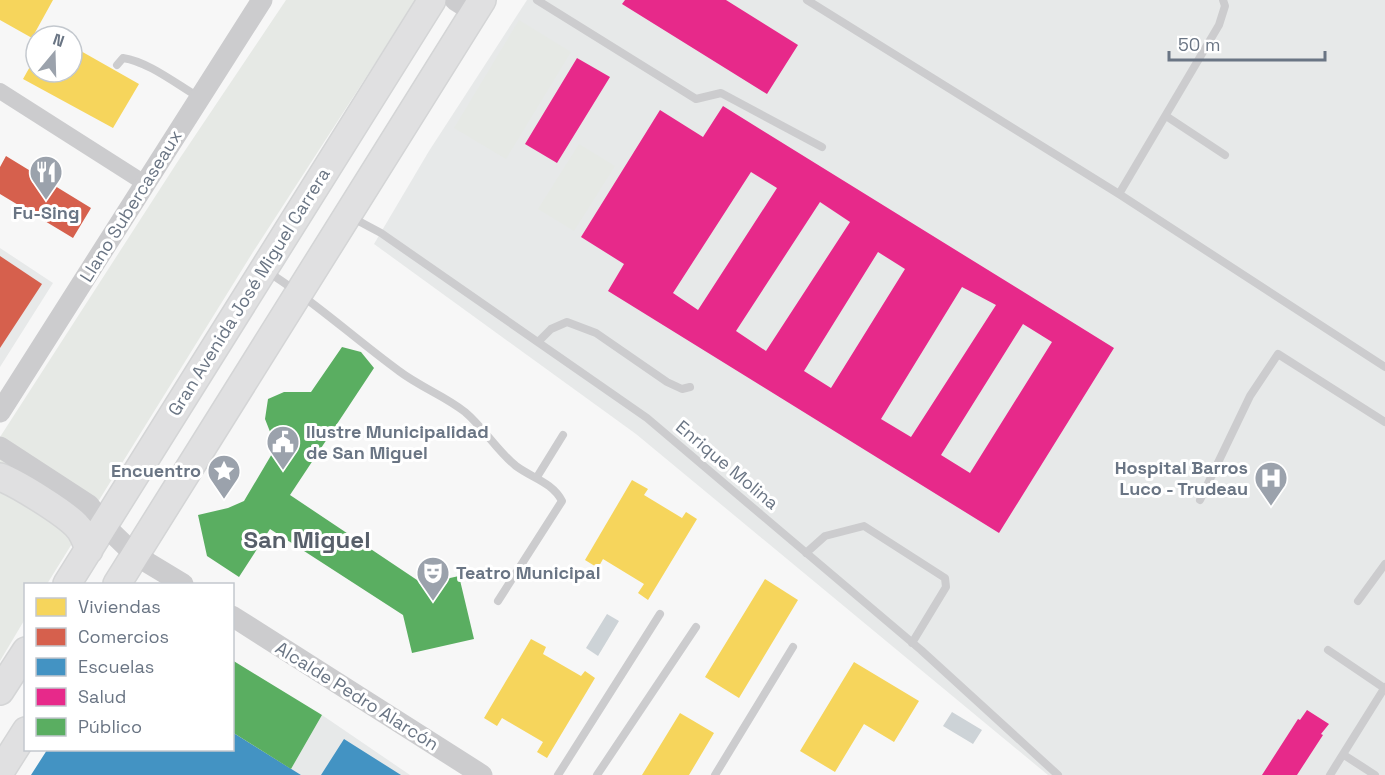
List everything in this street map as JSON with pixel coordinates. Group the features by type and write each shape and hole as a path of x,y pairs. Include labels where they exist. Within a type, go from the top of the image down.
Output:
{"main road":[{"name":"Gran Avenida José Miguel Carrera","path":"68,583 432,0"},
{"path":"118,583 371,178 470,4"},
{"path":"334,157 371,178"},
{"path":"0,477 17,485 70,520 82,532 89,550"},
{"path":"0,691 24,654"},
{"path":"0,772 24,734"}],"street":[{"name":"Llano Subercaseaux","path":"0,412 262,0"},
{"path":"0,91 146,184"},
{"path":"0,447 89,505 104,525 135,555 180,583"},
{"name":"Alcalde Pedro Alarcón","path":"234,617 482,775"}],"lane":[{"path":"537,0 696,99 721,93 822,147"},
{"path":"807,0 1119,194 1385,367"},
{"path":"1119,194 1220,25 1225,6 1224,0"},
{"path":"117,65 123,58 134,59 148,65 200,98"},
{"path":"1166,116 1225,155"},
{"name":"Enrique Molina","path":"348,215 381,233 647,418 912,643 1058,775"},
{"path":"263,268 300,292 360,343 402,374 465,412 516,466 557,491 562,501 498,601"},
{"path":"538,342 551,329 567,322 597,333 667,382 682,389 690,387"},
{"path":"1200,500 1250,396 1278,354 1385,422"},
{"path":"537,477 563,435"},
{"path":"806,553 825,536 864,526 945,578 946,587 912,643"},
{"path":"1358,601 1385,564"},
{"path":"558,775 660,614"},
{"path":"597,775 696,627"},
{"path":"715,775 793,647"},
{"path":"1328,650 1384,688 1330,775"},
{"path":"1344,755 1375,775"}],"shaded area":[{"path":"286,0 416,0 253,252 48,583 24,583 24,621 0,661 0,437 180,158"},
{"path":"527,0 1385,0 1385,775 1048,775 636,434 374,244 429,151"},
{"path":"519,20 571,52 506,159 454,128"},
{"path":"579,144 615,166 574,231 538,209"},
{"path":"0,248 53,283 0,367"},
{"path":"607,614 619,621 598,656 586,648"},
{"path":"952,712 982,730 973,744 943,726"},
{"path":"322,715 410,775 301,775 291,769"}],"building: Viviendas":[{"path":"0,0 53,0 40,24 24,24 24,34 0,20"},
{"path":"84,53 139,84 113,128 32,84 84,84"},
{"path":"632,480 648,489 644,495 682,518 686,512 697,519 648,600 638,593 644,584 603,559 598,568 585,560"},
{"path":"765,579 798,600 739,698 705,677"},
{"path":"531,639 546,647 543,654 581,676 585,671 595,678 547,758 537,752 543,742 502,718 497,726 484,718"},
{"path":"854,662 919,701 894,742 864,724 835,772 800,751"},
{"path":"680,713 714,733 689,775 642,775"}],"building: Comercios":[{"name":"Fu-Sing","path":"6,156 91,208 73,238 0,194 0,167"},
{"path":"0,256 42,284 0,348"}],"building: Escuelas":[{"path":"234,733 301,775 31,775 46,751 234,751"},
{"path":"344,739 401,775 321,775"}],"building: Salud":[{"path":"625,0 726,0 798,45 767,94 622,4"},
{"path":"577,58 610,77 557,163 525,144"},
{"path":"723,106 1114,348 999,533 608,291 624,264 581,237 660,110 703,137","holes":["751,172 777,188 698,310 673,293","820,202 850,222 766,351 736,331","878,252 905,269 831,388 804,371","962,287 996,305 911,437 881,419","1023,324 1052,342 970,473 941,455"]},
{"path":"1307,710 1329,724 1297,775 1262,775 1298,719 1300,720"}],"building: Público":[{"name":"Ilustre Municipalidad de San Miguel","path":"342,347 361,352 374,368 290,495 423,584 459,576 474,639 412,653 403,615 270,529 239,577 207,556 198,515 228,508 244,501 276,447 265,419 268,399 284,392 311,392"},
{"path":"234,661 322,715 291,769 234,733"}],"place":[{"name":"Fu-Sing","path":"46,201"},
{"name":"Ilustre Municipalidad de San Miguel","path":"283,471"},
{"name":"Encuentro","path":"224,500"},
{"name":"Hospital Barros Luco - Trudeau","path":"1271,507"},
{"name":"Teatro Municipal","path":"433,602"}],"district":[{"name":"San Miguel","path":"307,540"}]}
